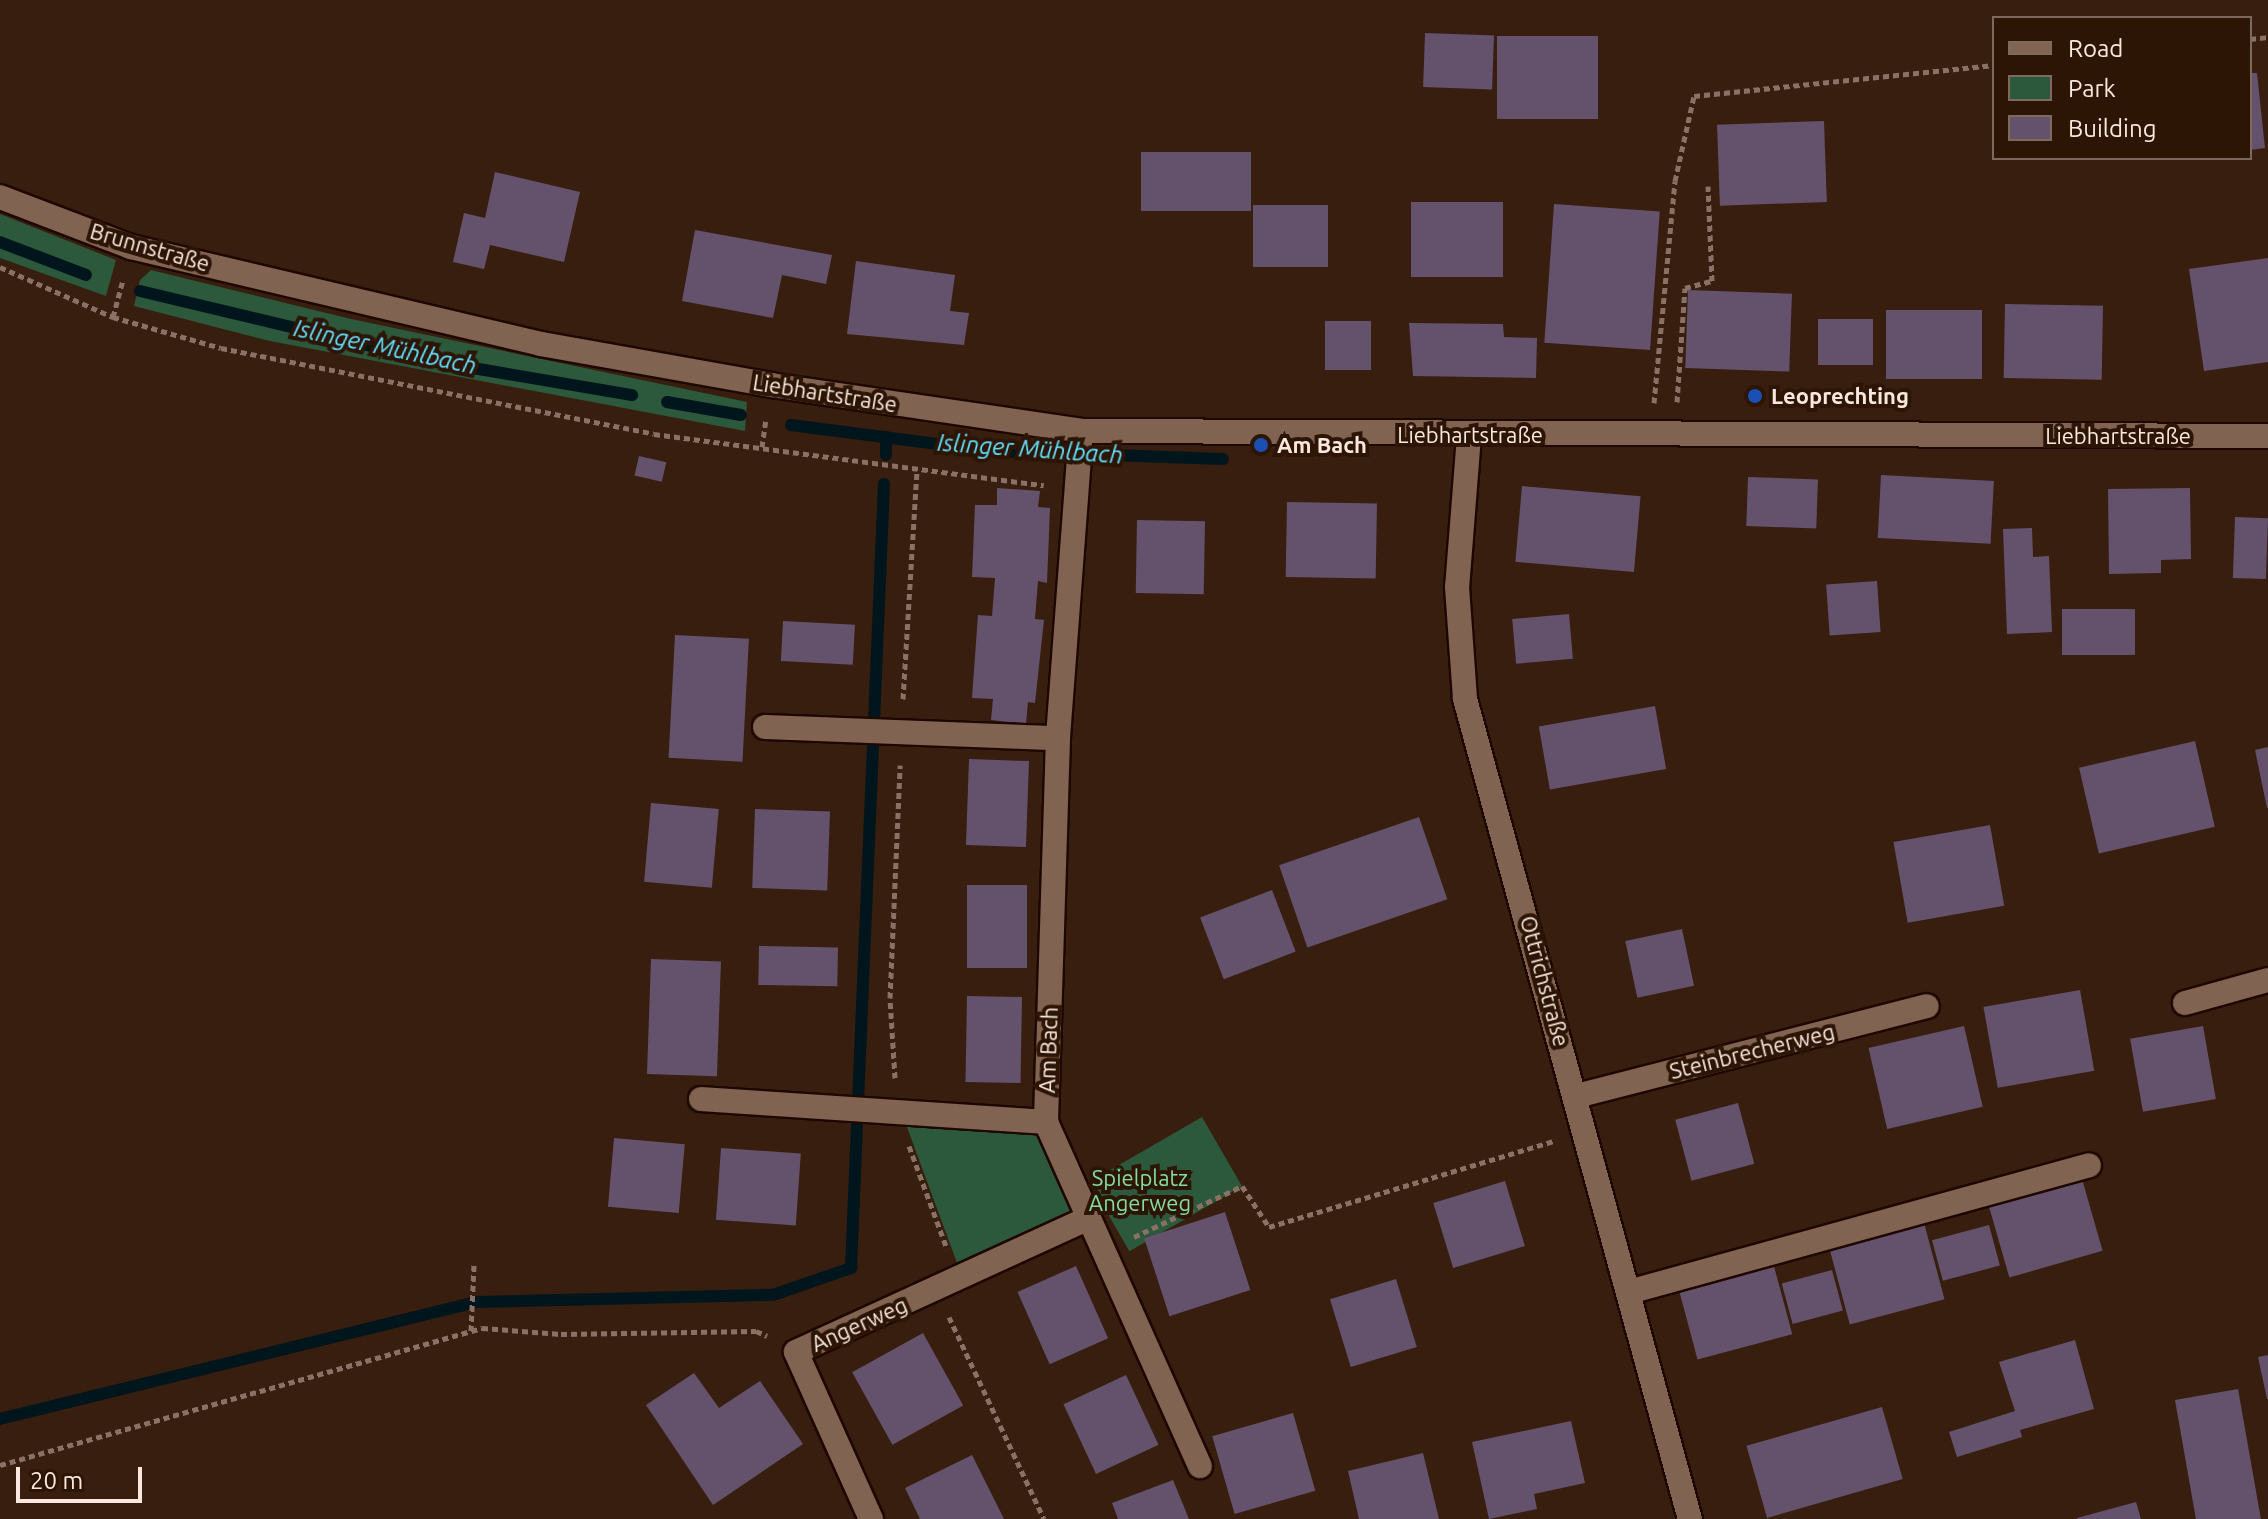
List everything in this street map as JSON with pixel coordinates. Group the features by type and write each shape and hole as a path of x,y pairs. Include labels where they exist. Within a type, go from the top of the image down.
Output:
{"street":[{"name":"Brunnstraße","path":"0,197 131,247 303,286"},
{"name":"Liebhartstraße","path":"303,286 541,344 1080,437 2268,436"},
{"name":"Ottrichstraße","path":"1469,436 1457,587 1465,699 1577,1096 1690,1519"},
{"name":"Am Bach","path":"1080,437 1058,738 1046,1122 1200,1466"},
{"path":"765,727 1058,738"},
{"path":"2185,1003 2268,980"},
{"name":"Steinbrecherweg","path":"1577,1096 1927,1006"},
{"name":"Am Bach","path":"701,1099 1046,1122"},
{"path":"1629,1292 2089,1165"},
{"name":"Angerweg","path":"871,1519 796,1352 1087,1219"}],"path":[{"path":"1656,381 1675,181 1694,96 1992,65"},
{"path":"1678,386 1685,288 1712,281 1708,186"},
{"path":"0,267 113,317 221,348 654,434 917,471 1076,480"},
{"path":"917,471 894,732 888,1112 947,1283 1044,1519"},
{"path":"1100,1246 1113,1247 1242,1186 1269,1227 1587,1134"},
{"path":"471,1331 474,1264"},
{"path":"0,1465 471,1331 756,1331 796,1352"}],"green space":[{"path":"0,214 116,260 106,296 0,258"},
{"path":"151,270 351,319 747,402 745,431 270,341 134,306 140,280"},
{"name":"Spielplatz Angerweg","path":"1202,1117 1242,1186 1129,1251 1089,1182"},
{"path":"904,1119 1042,1129 1079,1215 960,1271"}],"building":[{"path":"1425,33 1494,35 1492,89 1423,87"},
{"path":"1497,36 1598,36 1598,119 1497,119"},
{"path":"2252,73 2257,73 2265,148 2252,150"},
{"path":"1824,121 1827,202 1720,206 1717,125"},
{"path":"1141,152 1251,152 1251,211 1141,211"},
{"path":"495,172 580,192 564,262 490,245 484,269 453,262 464,213 485,218"},
{"path":"1411,202 1503,202 1503,277 1411,277"},
{"path":"1554,204 1660,211 1650,350 1544,343"},
{"path":"1253,205 1328,205 1328,267 1253,267"},
{"path":"695,230 832,255 826,284 782,275 773,318 682,301"},
{"path":"2268,258 2268,362 2204,371 2189,269"},
{"path":"856,261 955,275 950,311 969,313 964,345 847,334"},
{"path":"1688,290 1792,294 1789,372 1685,368"},
{"path":"2005,304 2103,306 2102,380 2004,378"},
{"path":"1886,310 1982,310 1982,379 1886,379"},
{"path":"1818,319 1873,319 1873,365 1818,365"},
{"path":"1325,321 1371,321 1371,370 1325,370"},
{"path":"1409,323 1503,324 1504,337 1537,338 1536,378 1413,376"},
{"path":"639,456 666,462 662,482 635,475"},
{"path":"1881,475 1994,481 1991,544 1878,538"},
{"path":"1748,477 1818,479 1816,528 1746,526"},
{"path":"1522,486 1641,496 1634,572 1515,562"},
{"path":"997,488 1040,491 1038,507 1050,508 1047,583 1038,581 1035,619 1044,620 1035,703 1028,702 1026,724 991,720 993,699 972,698 978,615 992,616 995,578 972,577 975,505 997,505"},
{"path":"2190,488 2191,559 2161,560 2161,573 2109,574 2108,489"},
{"path":"1287,502 1377,504 1376,579 1286,577"},
{"path":"2235,517 2268,518 2266,579 2233,578"},
{"path":"1137,520 1205,521 1204,594 1136,593"},
{"path":"2032,528 2033,557 2049,556 2052,632 2007,634 2003,529"},
{"path":"1877,581 1881,632 1830,635 1826,585"},
{"path":"2062,609 2135,609 2135,655 2062,655"},
{"path":"1569,614 1573,659 1516,664 1512,619"},
{"path":"783,621 855,625 853,665 781,661"},
{"path":"675,635 749,639 742,762 669,758"},
{"path":"1655,706 1666,769 1550,790 1539,726"},
{"path":"2195,741 2215,827 2099,854 2079,768"},
{"path":"2268,747 2268,808 2267,808 2255,750"},
{"path":"969,759 1029,761 1026,847 966,845"},
{"path":"651,803 719,809 712,888 644,882"},
{"path":"755,809 830,812 827,891 752,888"},
{"path":"1419,817 1447,899 1307,947 1279,865"},
{"path":"1990,825 2004,906 1908,923 1893,842"},
{"path":"967,885 1027,885 1027,968 967,968"},
{"path":"1272,890 1296,952 1224,979 1200,918"},
{"path":"1682,929 1694,986 1637,998 1625,941"},
{"path":"759,946 838,947 837,986 758,985"},
{"path":"651,959 721,961 717,1076 647,1074"},
{"path":"2080,990 2094,1071 1998,1088 1983,1007"},
{"path":"967,996 1022,997 1020,1083 965,1082"},
{"path":"1964,1026 1983,1107 1887,1129 1869,1048"},
{"path":"2203,1026 2216,1099 2143,1112 2130,1039"},
{"path":"1738,1103 1754,1164 1692,1181 1675,1120"},
{"path":"614,1138 685,1144 679,1213 608,1207"},
{"path":"721,1148 801,1154 796,1225 716,1220"},
{"path":"2080,1172 2103,1251 2009,1278 1987,1199"},
{"path":"1505,1181 1525,1246 1453,1268 1433,1203"},
{"path":"1225,1212 1250,1290 1169,1316 1144,1238"},
{"path":"1923,1219 1944,1299 1850,1325 1828,1244"},
{"path":"1989,1225 2000,1266 1943,1281 1932,1240"},
{"path":"1771,1255 1792,1334 1698,1360 1676,1280"},
{"path":"1076,1266 1108,1338 1050,1364 1018,1292"},
{"path":"1832,1270 1843,1311 1793,1324 1782,1283"},
{"path":"1396,1279 1417,1347 1351,1367 1330,1299"},
{"path":"923,1333 963,1406 892,1445 852,1372"},
{"path":"2075,1340 2094,1409 2020,1430 2022,1437 1957,1457 1949,1432 2015,1411 1999,1362"},
{"path":"2268,1355 2268,1399 2267,1399 2258,1357"},
{"path":"694,1373 719,1408 760,1381 803,1444 713,1505 646,1405"},
{"path":"1126,1375 1159,1445 1096,1474 1063,1404"},
{"path":"2238,1389 2261,1519 2196,1519 2175,1400"},
{"path":"1882,1407 1903,1479 1767,1518 1746,1446"},
{"path":"1293,1413 1315,1491 1235,1514 1212,1436"},
{"path":"1571,1421 1585,1483 1534,1494 1537,1509 1489,1519 1472,1442"},
{"path":"1423,1453 1439,1519 1359,1519 1348,1471"},
{"path":"972,1455 1004,1519 920,1519 905,1488"},
{"path":"1173,1480 1189,1519 1118,1519 1112,1503"},
{"path":"2136,1502 2141,1519 2077,1519 2077,1518"}],"waterway":[{"name":"Islinger Mühlbach","path":"0,242 86,275"},
{"name":"Islinger Mühlbach","path":"140,291 438,362 632,395"},
{"name":"Islinger Mühlbach","path":"667,402 741,415"},
{"name":"Islinger Mühlbach","path":"791,425 992,451 1223,459"},
{"path":"886,437 886,455"},
{"path":"0,1419 478,1302 773,1295 851,1268 884,484"}],"place":[{"name":"Leoprechting","path":"1755,396"},
{"name":"Am Bach","path":"1261,445"}]}
